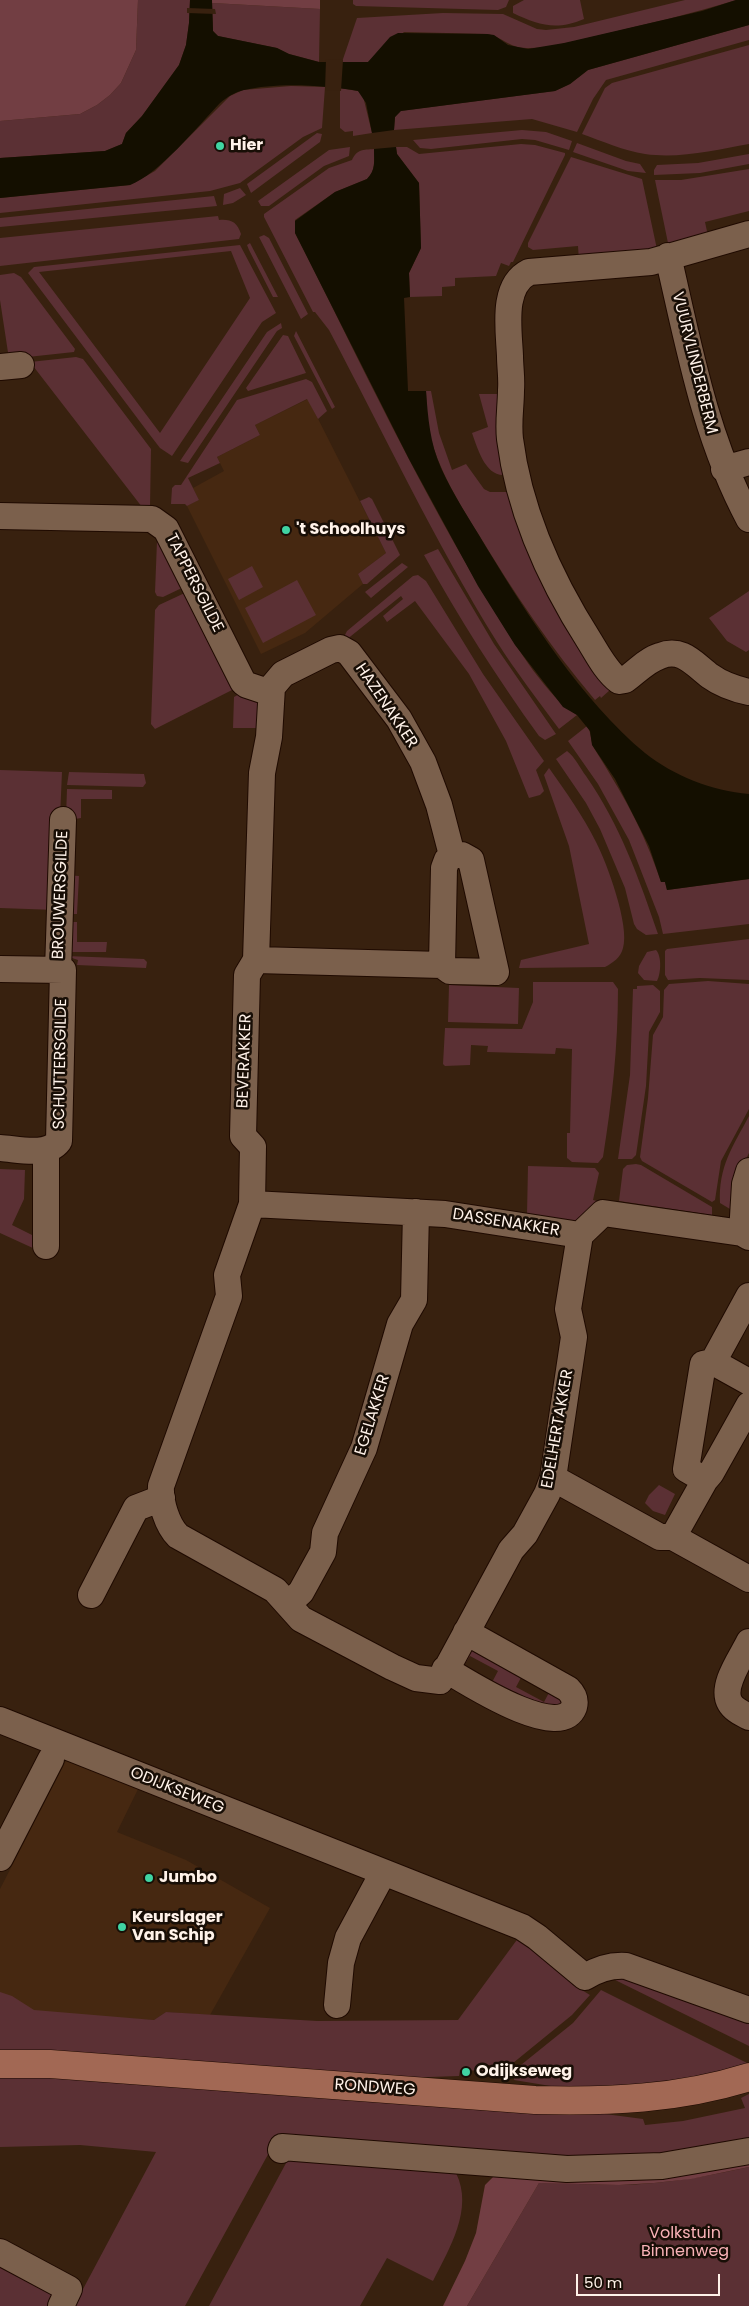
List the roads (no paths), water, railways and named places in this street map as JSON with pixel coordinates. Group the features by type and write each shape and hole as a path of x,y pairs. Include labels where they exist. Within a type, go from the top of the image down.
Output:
{"main road":[{"name":"RONDWEG","path":"0,2064 50,2064 535,2100 591,2102 663,2096 749,2077"}],"street":[{"path":"749,234 651,262 537,271 522,276 513,290 508,313 511,388 510,438 517,477 533,530 564,598 599,656 619,681 625,680 657,657 676,653 689,658 710,676 723,683 749,692"},
{"name":"VUURVLINDERBERM","path":"668,256 711,433 724,469 749,519"},
{"path":"724,469 749,462"},
{"name":"TAPPERSGILDE","path":"0,516 152,519 160,523 166,529 243,682 271,693"},
{"name":"HAZENAKKER","path":"271,693 275,682 283,674 330,650 340,648 349,653 410,738 432,784 452,855"},
{"name":"BEVERAKKER","path":"178,1536 170,1526 162,1498 162,1482 229,1296 227,1275 252,1204 253,1147 243,1136 247,975 256,960 262,773 269,736 271,693"},
{"name":"BROUWERSGILDE","path":"0,969 60,970 63,820"},
{"path":"256,960 442,965 450,971 496,972 470,860 462,855 452,855 447,860 444,868 442,965"},
{"name":"SCHUTTERSGILDE","path":"0,1148 46,1150 56,1145 60,1135 60,970"},
{"name":"SCHUTTERSGILDE","path":"46,1150 46,1246"},
{"path":"746,1235 745,1184 749,1171"},
{"name":"DASSENAKKER","path":"252,1204 445,1214 580,1235 603,1213 746,1235"},
{"name":"EGELAKKER","path":"288,1604 301,1592 323,1552 325,1532 364,1448 400,1324 414,1300 416,1212"},
{"name":"EDELHERTAKKER","path":"178,1536 275,1590 301,1619 416,1678 440,1681 511,1550 525,1534 547,1494 553,1478 574,1337 568,1309 580,1235"},
{"path":"713,1362 749,1296"},
{"path":"705,1480 686,1469 704,1364 713,1362 749,1382"},
{"path":"673,1537 749,1405"},
{"path":"553,1478 660,1538 673,1537 749,1579"},
{"path":"91,1595 136,1508 162,1498"},
{"path":"445,1669 499,1699 529,1713 559,1717 570,1713 573,1708 574,1698 568,1689 466,1632"},
{"path":"749,1642 728,1690 730,1704 736,1710 749,1717"},
{"name":"ODIJKSEWEG","path":"0,1720 522,1927 585,1977 595,1970 626,1966 749,2010"},
{"path":"0,1858 51,1759"},
{"path":"337,2005 340,1963 348,1938 383,1873"},
{"path":"275,2147 567,2170 662,2166 749,2151"},
{"path":"0,2252 69,2289 61,2306"}],"place":[{"name":"Hier","path":"220,146"},
{"name":"'t Schoolhuys","path":"286,530"},
{"name":"Jumbo","path":"149,1878"},
{"name":"Keurslager Van Schip","path":"122,1927"},
{"name":"Odijkseweg","path":"466,2072"}],"park label":[{"name":"Volkstuin Binnenweg","path":"685,2243"}]}
